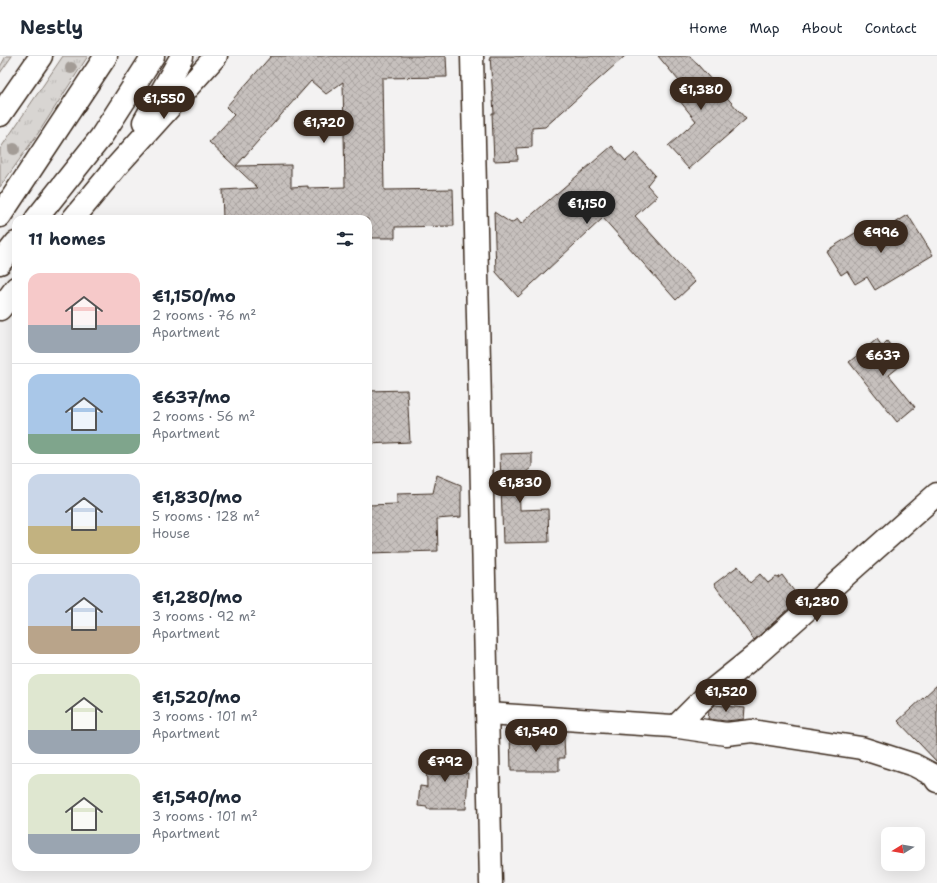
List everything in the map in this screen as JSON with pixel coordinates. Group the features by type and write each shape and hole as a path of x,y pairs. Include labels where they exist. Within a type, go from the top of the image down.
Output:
{"street":[{"path":"0,115 40,56"},
{"path":"0,216 106,56"},
{"path":"39,215 101,137 154,56"},
{"path":"116,167 182,56"},
{"path":"76,215 116,167 216,56"},
{"path":"472,56 491,883"},
{"path":"0,263 12,249"},
{"path":"0,309 12,293"},
{"path":"675,727 711,691 756,655 937,494"},
{"path":"487,714 675,727 726,734 752,731 861,748 914,765 933,775 936,779"}],"green space":[{"path":"6,56 12,56 0,73 0,67"},
{"path":"63,56 88,56 39,132 0,187 0,149"}],"building":[{"path":"271,56 446,56 447,77 382,78 384,190 453,189 454,226 395,227 395,238 372,238 372,215 223,215 222,190 258,188 209,142 234,115 226,107","holes":["311,81 326,94 343,82 345,187 291,187 291,165 236,166"]},
{"path":"490,56 625,56 545,127 532,128 532,147 517,148 518,160 494,161 492,113 494,113"},
{"path":"658,56 690,56 746,119 689,169 668,146 696,121 675,95 684,87"},
{"path":"612,146 626,161 635,153 655,175 647,185 657,196 635,216 695,282 676,300 603,218 518,297 496,272 494,212 511,223 517,219 521,224"},
{"path":"908,215 933,255 875,290 867,277 855,284 847,271 841,275 826,251 860,230 866,241"},
{"path":"877,339 882,346 887,341 904,363 889,375 915,407 897,422 849,362"},
{"path":"407,390 410,442 372,444 372,391"},
{"path":"532,453 532,467 519,478 520,510 548,509 549,542 503,543 500,454"},
{"path":"437,475 461,485 461,517 437,519 438,551 372,553 372,505 397,504 397,494 433,493"},
{"path":"738,566 750,583 760,574 768,583 776,577 778,578 782,575 800,599 754,640 714,584"},
{"path":"937,685 937,762 898,721"},
{"path":"715,705 745,708 744,719 726,721 708,719 709,711"},
{"path":"510,734 536,734 536,738 564,737 565,758 559,758 559,771 511,771"},
{"path":"426,754 464,754 465,773 468,773 466,809 427,809 427,807 418,806 420,786 427,787"}]}
